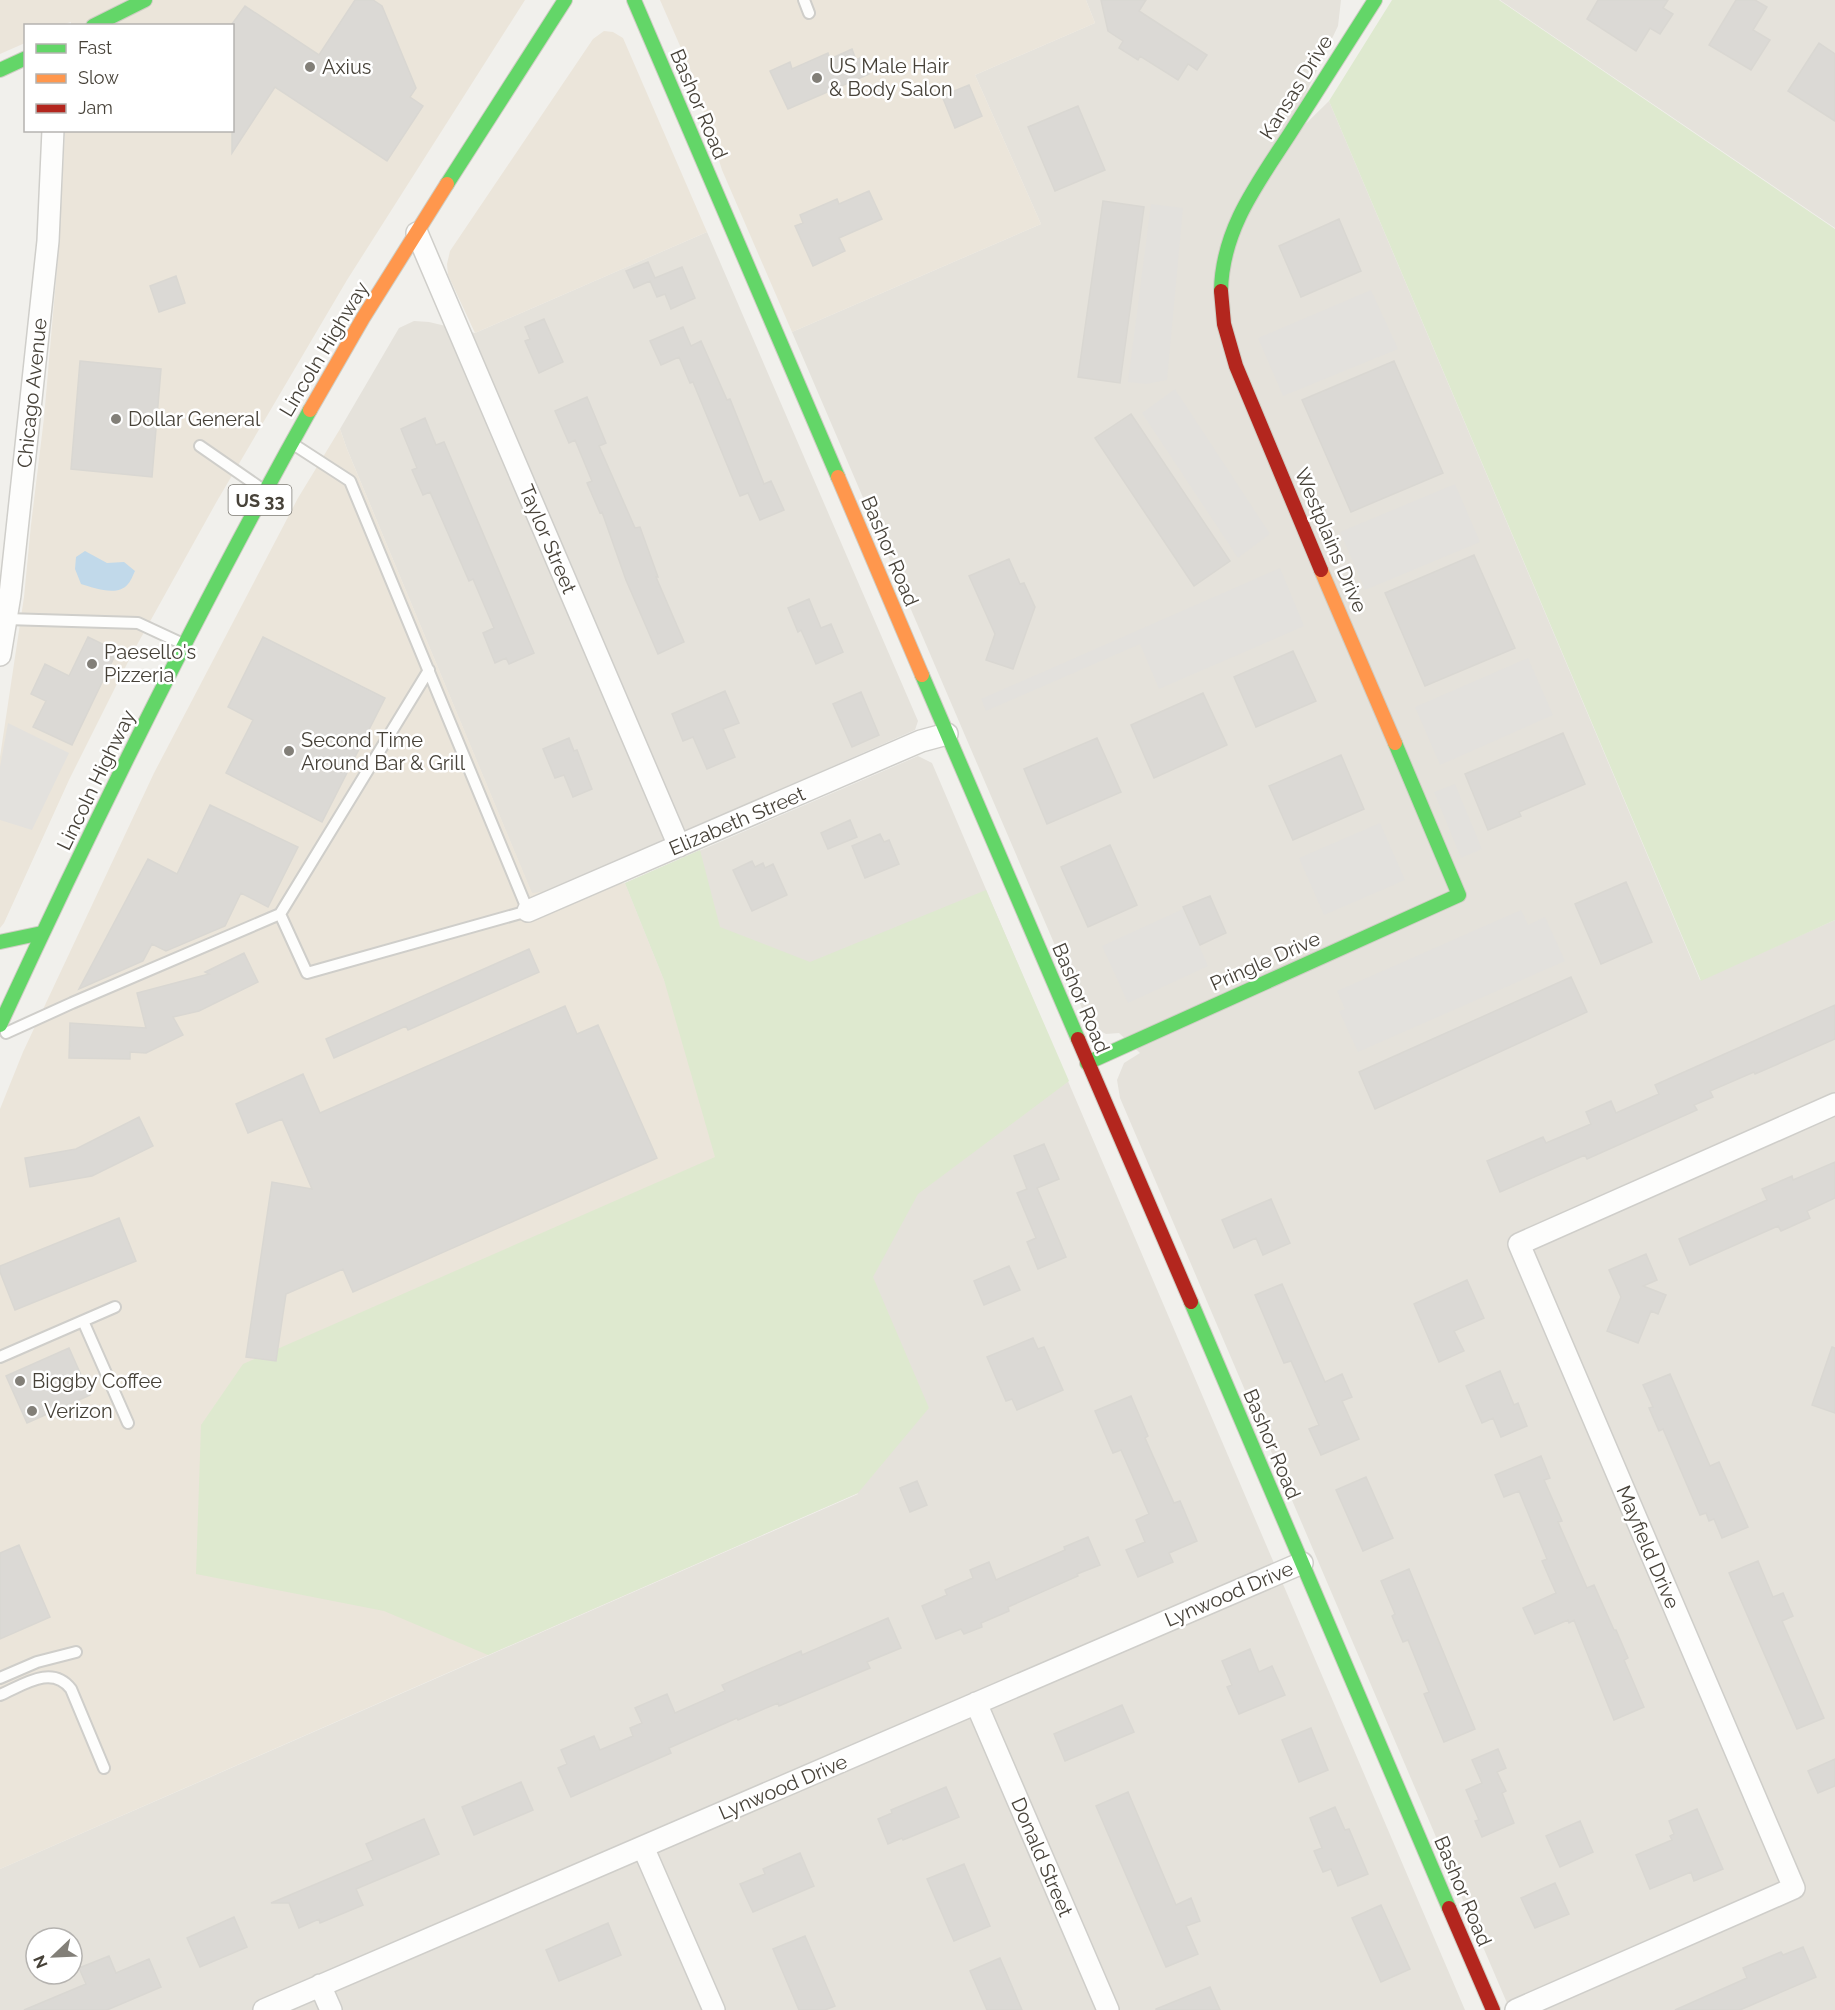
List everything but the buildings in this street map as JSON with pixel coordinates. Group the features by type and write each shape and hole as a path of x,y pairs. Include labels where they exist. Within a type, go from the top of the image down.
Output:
{"main road":[{"path":"97,24 145,0"},
{"name":"Lincoln Highway","path":"0,1025 42,933 184,645 264,491 338,360 565,0"},
{"name":"Bashor Road","path":"634,0 1493,2010"},
{"name":"Kansas Drive","path":"1251,194 1374,0"},
{"path":"0,70 24,59"},
{"name":"Westplains Drive","path":"1251,194 1232,233 1223,265 1221,307 1228,345 1459,895"},
{"name":"Pringle Drive","path":"1087,1063 1459,895"},
{"path":"0,942 42,933"}],"street":[{"name":"Chicago Avenue","path":"0,655 12,583 48,241 53,132"},
{"name":"Taylor Street","path":"417,233 679,846"},
{"name":"Elizabeth Street","path":"528,911 921,741 947,734"},
{"name":"Mayfield Drive","path":"1516,2010 1794,1888 1519,1244 1835,1104"},
{"name":"Lynwood Drive","path":"264,2010 1302,1563"},
{"name":"Donald Street","path":"976,1703 1108,2010"},
{"path":"643,1847 714,2010"},
{"path":"320,1985 331,2010"}],"lane":[{"path":"804,0 809,13"},
{"path":"280,914 307,973 528,911 350,481 292,442"},
{"path":"200,446 264,491"},
{"path":"6,619 138,623 184,645"},
{"path":"0,1036 280,914 429,670"},
{"path":"0,1357 115,1307"},
{"path":"83,1321 128,1423"},
{"path":"0,1678 37,1662 76,1652"},
{"path":"0,1695 43,1676 64,1680 71,1689 105,1768"}],"shaded area":[{"path":"0,0 525,0 347,280 217,501 133,652 69,780 0,928 0,757 24,597 44,418 59,245 65,132 234,132 234,24 71,24 71,22 24,24 24,43 0,54"},
{"path":"660,0 1086,0 1095,23 975,75 1041,224 792,332 722,170 691,71"},
{"path":"1086,0 1341,0 1338,26 1278,151 1329,101 1700,980 1835,920 1835,2010 1510,2010 1120,1098 1117,1080 1124,1063 1140,1053 1119,1033 1106,1034 1087,1020 792,332 1041,224 975,75 1095,23"},
{"path":"1500,0 1835,0 1835,228"},
{"path":"604,31 613,32 623,38 707,232 475,333 448,275 447,264 450,251 593,39"},
{"path":"1151,204 1183,208 1167,380 1146,384 1128,382"},
{"path":"707,232 918,721 915,730 549,891 532,894 340,429 399,328 414,321 429,322 475,333"},
{"path":"1371,290 1398,349 1283,396 1258,338"},
{"path":"1175,389 1270,534 1238,558 1142,413"},
{"path":"340,429 532,893 625,883 664,980 858,1493 0,1869 0,1109 23,1052 154,773 298,498"},
{"path":"1455,484 1480,542 1365,590 1340,532"},
{"path":"1280,568 1304,626 1159,689 1140,644 986,711 981,699"},
{"path":"1528,658 1553,715 1440,765 1415,707"},
{"path":"8,723 69,753 32,830 0,820 0,767"},
{"path":"918,756 932,763 1465,2010 0,2010 0,1869 858,1494 664,980 625,883"},
{"path":"1455,784 1482,849 1461,858 1434,792"},
{"path":"1380,823 1405,880 1324,915 1299,858"},
{"path":"1183,909 1208,966 1128,1003 1102,946"},
{"path":"1521,910 1528,925 1545,917 1565,961 1358,1052 1339,1011 1345,1009 1337,991"}],"green space":[{"path":"1392,0 1499,0 1835,229 1835,920 1701,981 1329,101"},
{"path":"700,850 720,927 810,962 986,890 1069,1081 918,1194 873,1277 929,1408 858,1493 488,1655 384,1611 196,1574 201,1425 243,1364 715,1157 664,980 625,883"}],"water":[{"path":"85,551 107,563 124,562 135,571 129,583 124,588 112,591 81,584 75,569 76,557"}],"traffic: fast":[{"path":"97,24 145,0"},
{"path":"447,184 565,0"},
{"path":"634,0 838,477"},
{"path":"1221,291 1228,248 1243,208 1375,0"},
{"path":"0,70 24,59"},
{"path":"0,1025 149,714 268,485 310,410"},
{"path":"922,675 1078,1039"},
{"path":"1087,1063 1459,895 1395,743"},
{"path":"0,942 42,933"},
{"path":"1191,1302 1449,1908"}],"traffic: slow":[{"path":"310,410 363,318 447,184"},
{"path":"838,477 922,675"},
{"path":"1321,570 1395,743"}],"traffic: jam":[{"path":"1221,291 1224,324 1236,366 1321,570"},
{"path":"1078,1039 1191,1302"},
{"path":"1449,1908 1493,2010"}],"place":[{"name":"Axius","path":"310,67"},
{"name":"US Male Hair & Body Salon","path":"817,78"},
{"name":"Dollar General","path":"116,419"},
{"name":"Paesello's Pizzeria","path":"92,664"},
{"name":"Second Time Around Bar & Grill","path":"289,751"},
{"name":"Biggby Coffee","path":"20,1381"},
{"name":"Verizon","path":"32,1411"}]}
